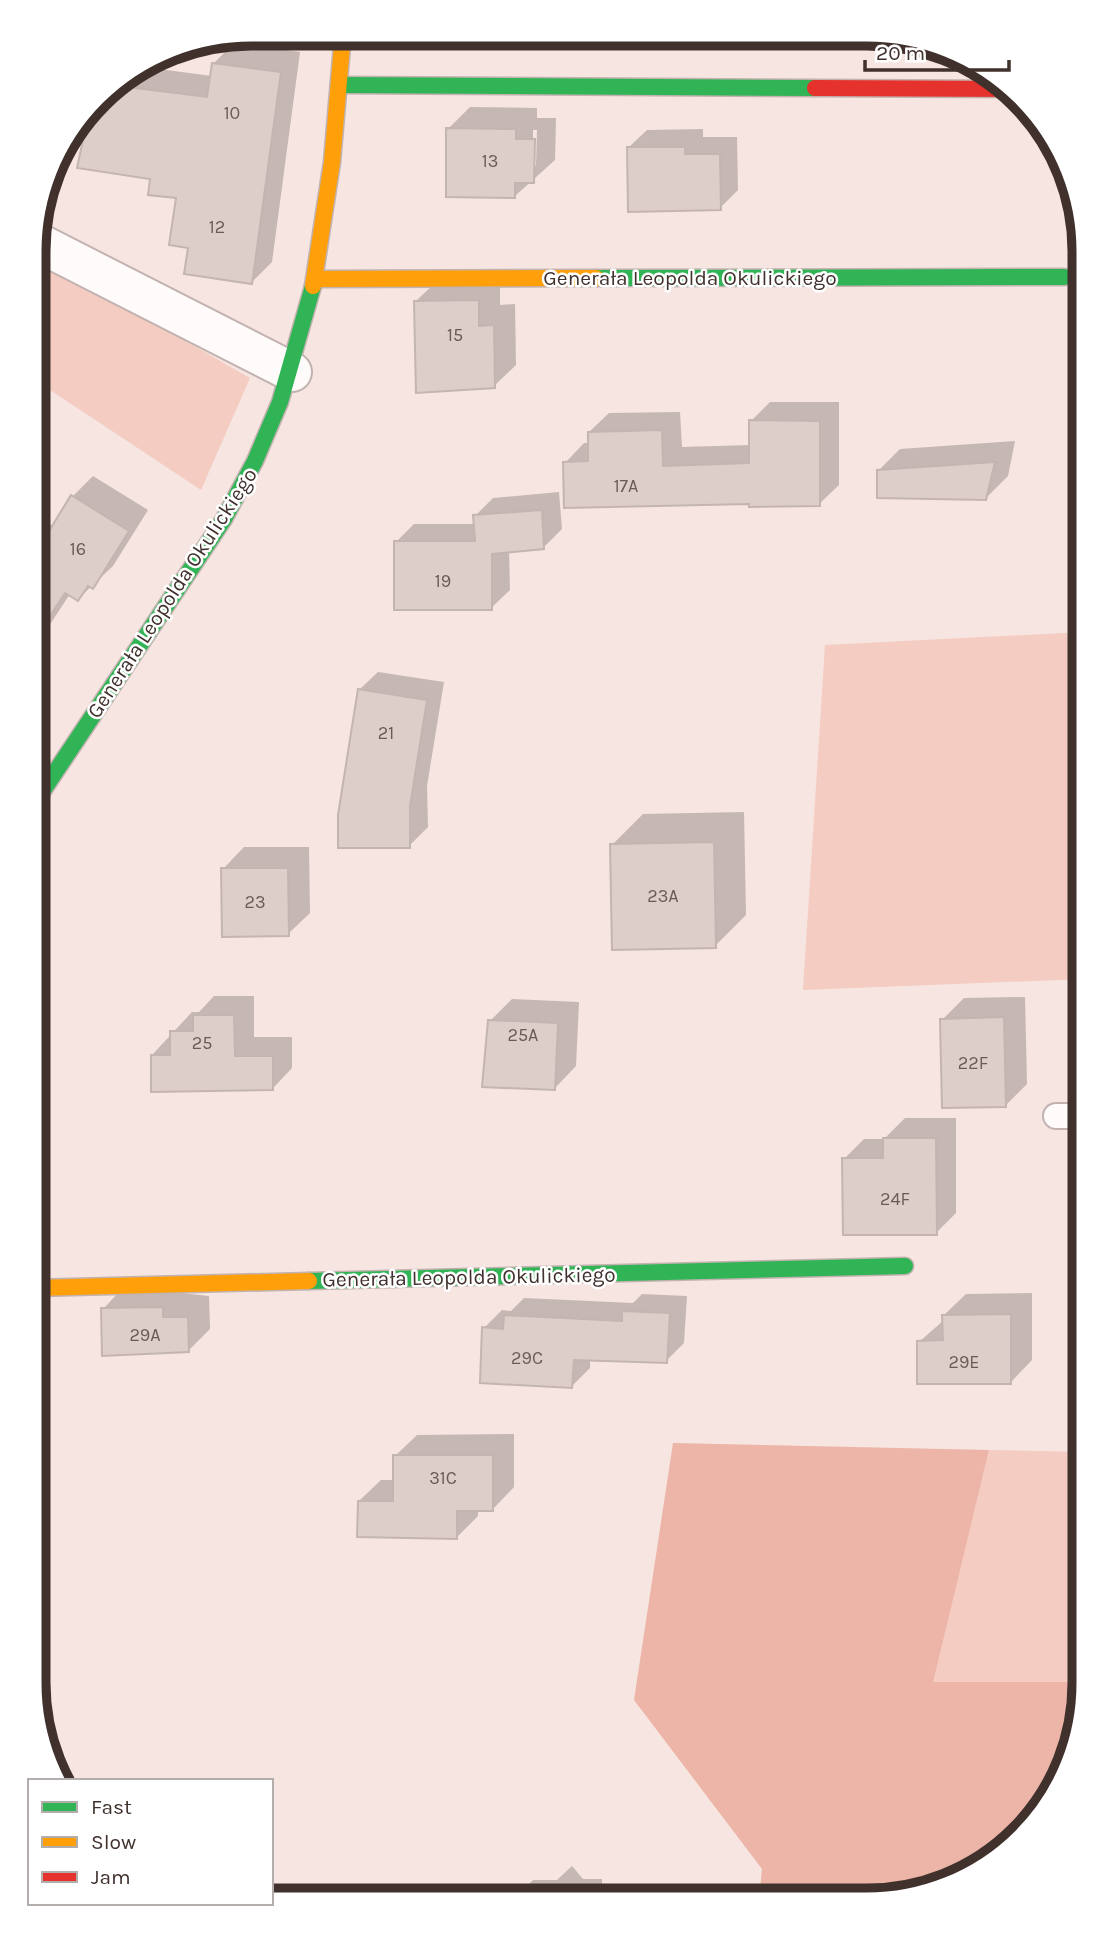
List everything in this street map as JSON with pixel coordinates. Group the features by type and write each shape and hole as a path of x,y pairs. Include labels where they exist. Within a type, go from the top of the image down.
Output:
{"street":[{"name":"Generała Leopolda Okulickiego","path":"46,786 229,510 270,433 292,372 316,279 342,46"},
{"path":"339,85 992,89"},
{"path":"46,247 292,372"},
{"name":"Generała Leopolda Okulickiego","path":"316,279 1064,277"},
{"name":"Generała Leopolda Okulickiego","path":"46,1288 905,1266"}],"lane":[{"path":"1056,1116 1071,1116"}],"shaded area":[{"path":"46,261 250,378 201,490 46,387"},
{"path":"1072,633 1071,979 803,990 825,645"},
{"path":"673,1443 989,1450 933,1682 1071,1682 1070,1709 1056,1761 1029,1807 1002,1837 980,1853 932,1877 906,1884 866,1888 760,1888 762,1869 634,1700"},
{"path":"989,1450 1071,1452 1071,1682 932,1682"}],"building":[{"path":"212,63 281,72 252,284 184,274 188,248 169,245 176,198 148,195 150,179 77,168 83,140 79,139 96,115 127,87 207,97"},
{"path":"446,128 516,129 516,139 535,139 534,183 515,183 515,198 446,197"},
{"path":"627,147 685,147 685,154 720,154 721,210 628,212"},
{"path":"479,300 479,326 494,325 495,388 416,393 414,301"},
{"path":"749,420 820,421 820,506 749,507 749,504 564,508 563,462 588,461 588,432 662,430 663,466 749,463"},
{"path":"995,462 986,500 877,498 877,470"},
{"path":"71,495 129,531 93,589 88,586 78,601 65,593 46,622 46,536"},
{"path":"542,510 544,549 492,554 492,610 394,610 394,541 475,541 473,515"},
{"path":"358,689 427,700 410,806 410,848 338,848 338,815"},
{"path":"714,842 716,948 612,950 610,844"},
{"path":"221,868 288,868 289,936 222,937"},
{"path":"193,1015 234,1015 235,1056 273,1056 273,1090 151,1092 151,1055 170,1055 170,1031 193,1031"},
{"path":"1004,1017 1006,1107 942,1108 940,1019"},
{"path":"488,1020 558,1023 555,1090 482,1087"},
{"path":"883,1138 936,1138 937,1235 843,1235 842,1158 883,1158"},
{"path":"163,1307 163,1317 188,1317 189,1352 102,1356 101,1308"},
{"path":"622,1311 670,1313 667,1363 574,1360 572,1388 480,1383 482,1327 503,1329 504,1315 622,1321"},
{"path":"1011,1314 1011,1384 917,1384 917,1341 943,1340 942,1315"},
{"path":"393,1455 493,1455 493,1511 457,1511 457,1539 357,1537 358,1501 393,1501"}],"traffic: fast":[{"path":"339,85 815,88"},
{"path":"596,278 1064,277"},
{"path":"46,786 224,519 255,461 280,402 313,286"},
{"path":"309,1281 905,1266"}],"traffic: slow":[{"path":"313,286 332,162 342,46"},
{"path":"316,279 596,278"},
{"path":"46,1288 309,1281"}],"traffic: jam":[{"path":"815,88 992,89"}]}
